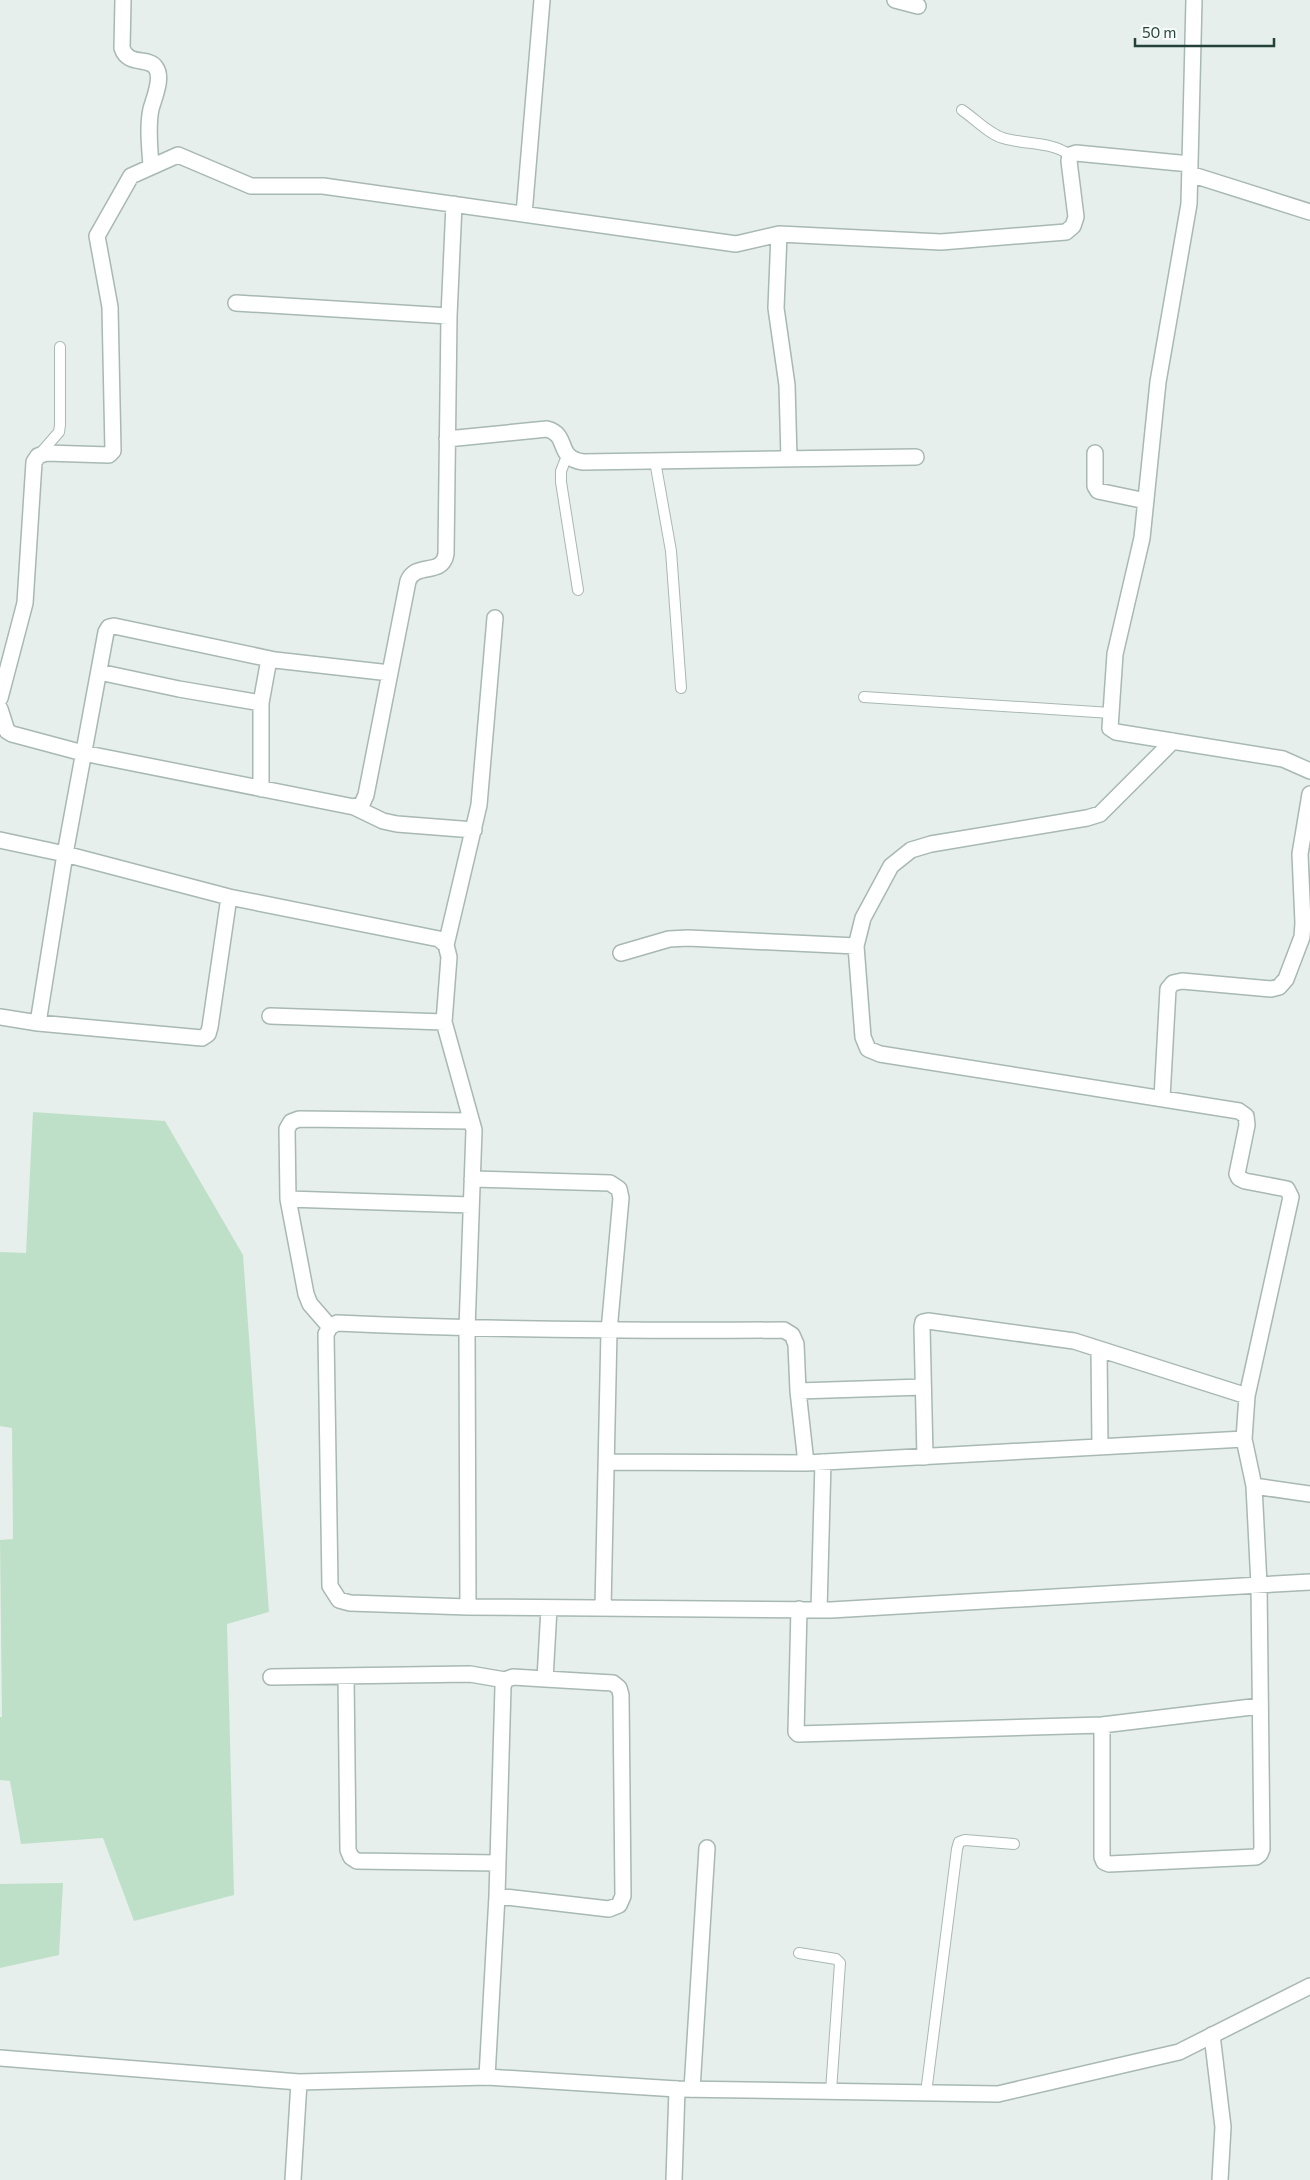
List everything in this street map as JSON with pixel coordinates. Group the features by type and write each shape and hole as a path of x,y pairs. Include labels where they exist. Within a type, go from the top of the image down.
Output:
{"street":[{"path":"123,0 122,48 124,54 129,58 154,65 158,70 149,121 151,167"},
{"path":"524,214 542,0"},
{"path":"895,0 918,6"},
{"path":"1194,0 1189,204 1158,382 1142,538 1114,654 1112,731 1282,759 1310,771"},
{"path":"0,698 25,603 34,462 38,456 46,453 109,455 113,451 110,307 97,236 131,176 178,155 251,186 323,186 736,244 779,234 940,242 1066,232 1073,226 1076,217 1069,161 1070,155 1076,153 1190,169 1310,212"},
{"path":"354,807 362,804 366,795 410,575 439,566 444,562 449,316 454,204"},
{"path":"779,234 776,308 787,385 789,459"},
{"path":"236,303 449,316"},
{"path":"447,439 547,429 554,431 560,438 567,456 575,461 583,462 916,457"},
{"path":"1095,452 1096,486 1098,491 1146,501"},
{"path":"468,1607 467,1329 474,1130 444,1022 449,957 446,945 479,805 495,618"},
{"path":"38,1023 83,753 106,632 109,627 114,626 269,659 390,673"},
{"path":"261,789 261,703 269,659"},
{"path":"98,672 178,689 261,703"},
{"path":"0,708 7,731 12,734 83,753 354,807 397,824 474,830"},
{"path":"1102,1725 1102,1857 1104,1862 1109,1864 1256,1857 1260,1854 1262,1849 1259,1585 1254,1486 1244,1439 1247,1396 1291,1197 1287,1189 1245,1182 1239,1178 1238,1174 1247,1125 1246,1116 1239,1111 880,1054 868,1049 863,1037 856,946 863,918 880,884 891,866 911,850 931,844 1088,818 1100,814 1173,741"},
{"path":"1162,1098 1168,989 1173,983 1182,981 1271,989 1279,987 1286,979 1302,938 1300,854 1310,794"},
{"path":"0,840 65,854 229,897 439,939 446,945"},
{"path":"0,1017 38,1023 202,1038 208,1034 210,1027 229,897"},
{"path":"621,953 669,939 688,938 856,946"},
{"path":"270,1016 444,1022"},
{"path":"330,1327 310,1304 306,1294 288,1199 287,1129 291,1122 299,1119 471,1120"},
{"path":"472,1179 610,1183 619,1189 621,1198 609,1331 603,1608"},
{"path":"288,1199 471,1205"},
{"path":"925,1457 922,1326 923,1322 928,1321 1074,1341 1247,1396"},
{"path":"806,1463 798,1390 796,1344 792,1335 784,1330 609,1331 467,1329 337,1322 330,1327 326,1334 330,1586 339,1600 350,1603 468,1607 819,1610 1310,1582"},
{"path":"1099,1349 1100,1447"},
{"path":"798,1390 923,1387"},
{"path":"606,1462 806,1463 1244,1439"},
{"path":"819,1610 823,1462"},
{"path":"1254,1486 1310,1494"},
{"path":"545,1679 548,1608"},
{"path":"799,1609 796,1732 798,1734 1102,1725 1260,1706"},
{"path":"271,1677 470,1674 505,1680 513,1677 613,1683 619,1688 621,1695 623,1896 618,1905 609,1909 497,1896"},
{"path":"346,1676 348,1850 351,1857 357,1861 498,1863"},
{"path":"487,2077 497,1896 503,1687 505,1680"},
{"path":"674,2180 685,2089 707,1848"},
{"path":"0,2058 299,2082 487,2077 685,2089 998,2094 1179,2052 1310,1986"},
{"path":"1212,2035 1223,2127 1220,2180"},
{"path":"293,2180 299,2082"}],"lane":[{"path":"962,110 997,136 1005,139 1055,146 1070,155"},
{"path":"38,456 59,432 60,347"},
{"path":"567,456 561,472 561,482 578,590"},
{"path":"655,461 671,550 681,688"},
{"path":"864,697 1112,713"},
{"path":"926,2093 959,1842 965,1840 1014,1844"},
{"path":"799,1952 836,1958 840,1963 832,2091"}],"green space":[{"path":"33,1112 165,1121 243,1255 269,1612 227,1624 234,1895 134,1921 103,1838 21,1844 10,1781 0,1780 0,1717 2,1717 0,1540 13,1539 12,1428 0,1426 0,1252 26,1253"},
{"path":"63,1883 59,1955 0,1968 0,1884"}]}
